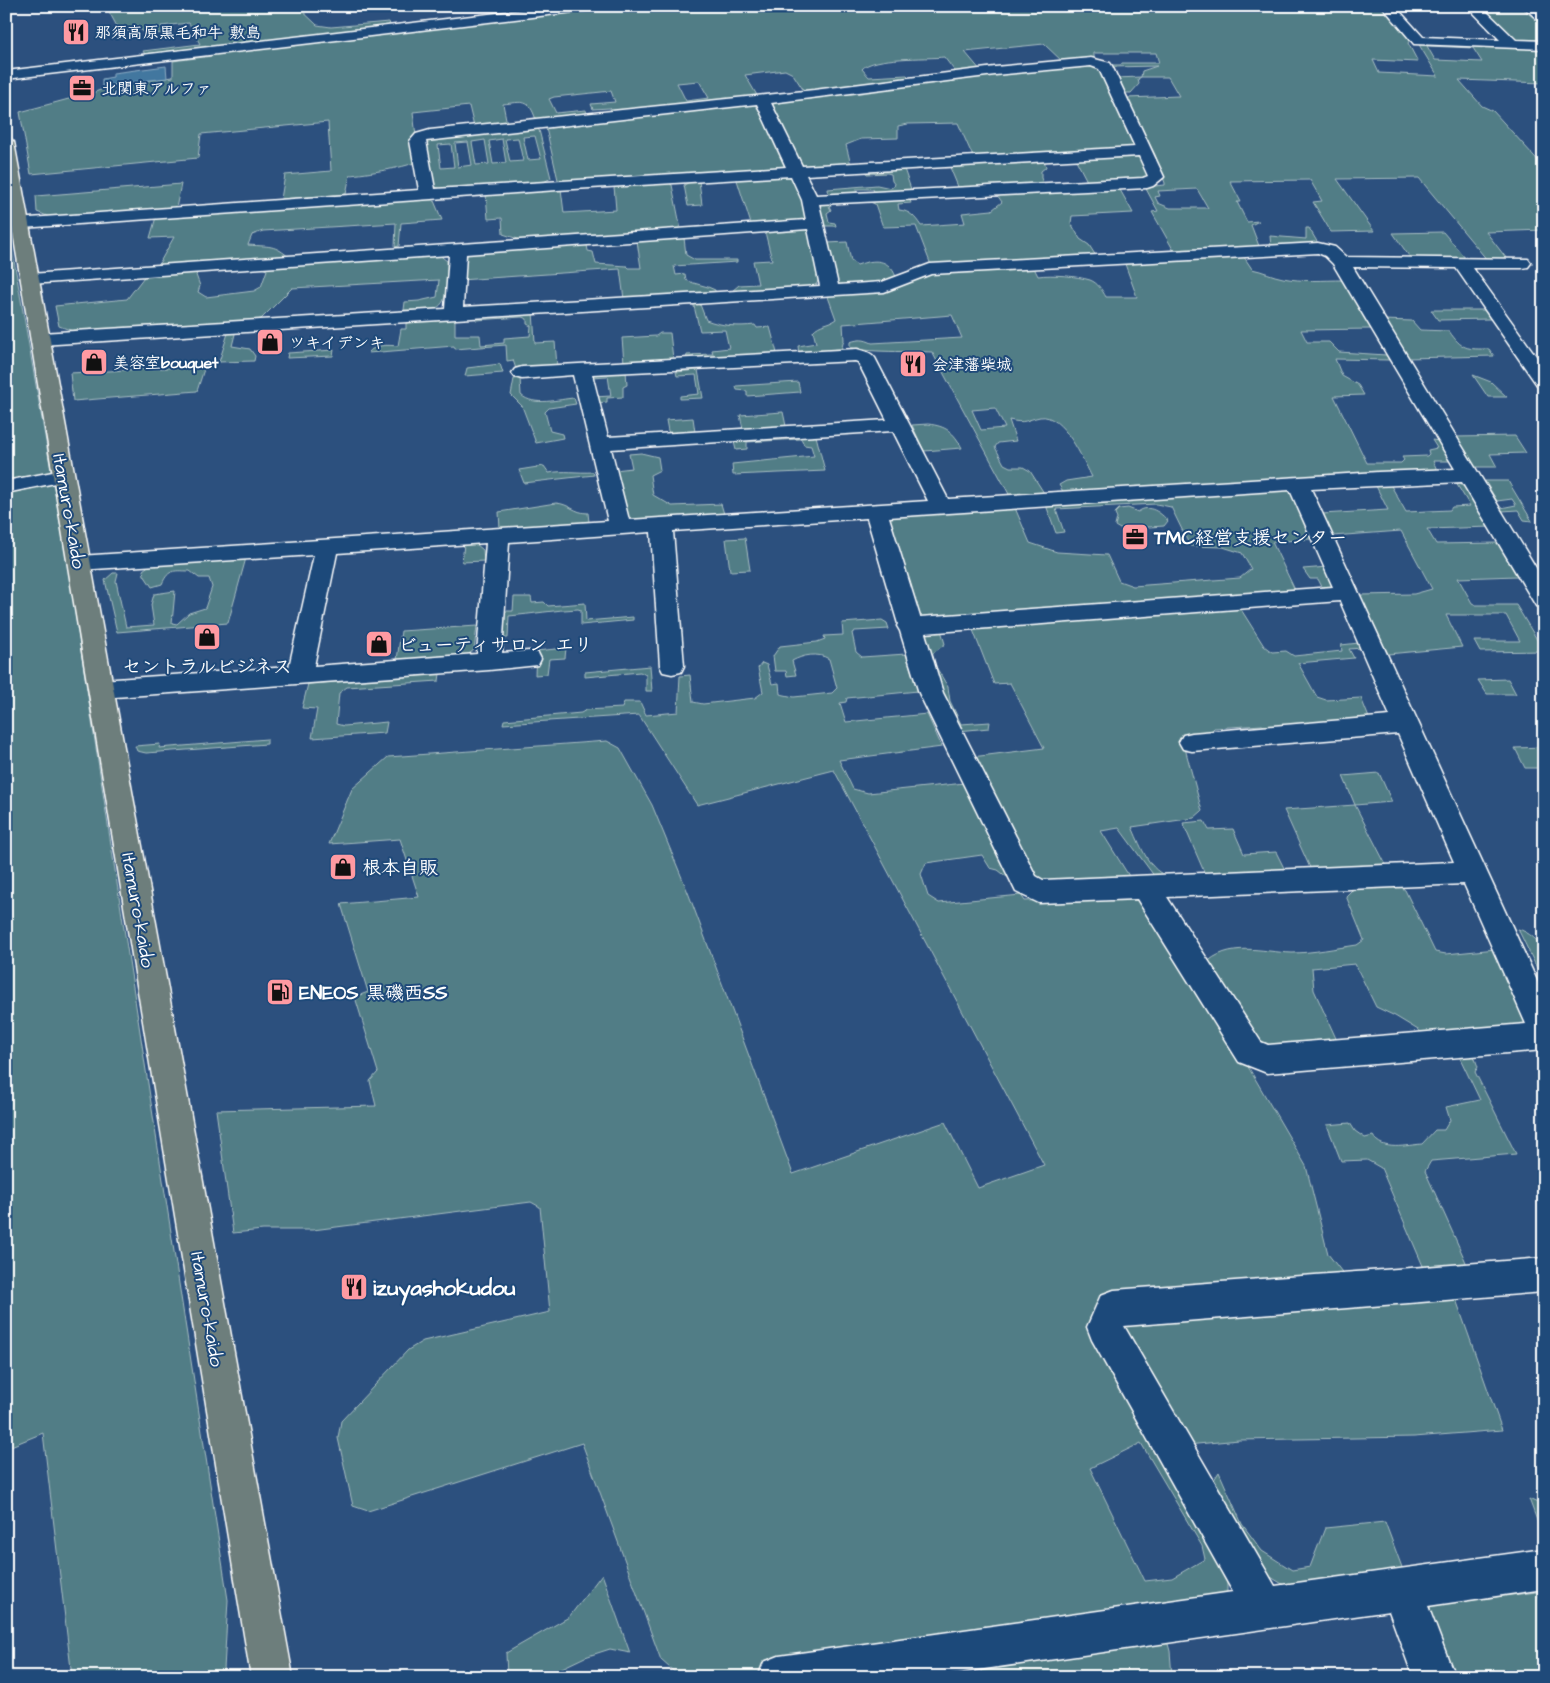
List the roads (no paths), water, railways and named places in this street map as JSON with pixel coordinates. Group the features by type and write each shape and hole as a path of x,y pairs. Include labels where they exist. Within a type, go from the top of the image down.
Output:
{"main road":[{"name":"Itamuro-kaido","path":"6,142 22,223 63,476 272,1677"}],"street":[{"path":"6,75 591,6"},
{"path":"1388,6 1419,41 1544,45"},
{"path":"1473,6 1512,44"},
{"path":"1529,6 1544,18"},
{"path":"428,194 418,140 421,137 762,100 995,71 1091,62 1100,63 1105,66 1156,177 1147,182 810,200"},
{"path":"762,100 810,200 830,290"},
{"path":"22,223 428,194 1144,152"},
{"path":"30,278 815,224"},
{"path":"454,312 458,248"},
{"path":"41,339 454,312 884,287 896,283 913,273 930,269 1318,248 1333,252 1341,262 1544,601"},
{"path":"1341,262 1522,263"},
{"path":"1461,263 1544,381"},
{"path":"522,373 857,355 866,358 941,506"},
{"path":"580,369 620,526"},
{"path":"599,444 900,425"},
{"path":"79,563 1298,483 1469,475"},
{"path":"6,487 63,476"},
{"path":"1298,483 1544,1030"},
{"path":"876,511 931,694 1026,884 1039,892 1146,889 1474,872"},
{"path":"661,524 672,666"},
{"path":"489,662 498,535"},
{"path":"300,675 327,547"},
{"path":"909,626 1348,593"},
{"path":"101,689 529,659"},
{"path":"1192,742 1407,724"},
{"path":"1146,889 1250,1052 1267,1059 1544,1036"},
{"path":"1264,1607 1105,1327 1114,1308 1544,1275"},
{"path":"779,1677 1544,1568"},
{"path":"1401,1588 1434,1677"}],"water":[{"path":"166,66 167,78 102,86 102,79 113,77 113,73"}],"place":[{"name":"那須高原黒毛和牛 敷島","path":"76,32"},
{"name":"北関東アルファ","path":"82,88"},
{"name":"ツキイデンキ","path":"270,342"},
{"name":"美容室bouquet","path":"94,362"},
{"name":"会津藩柴城","path":"913,364"},
{"name":"TMC経営支援センター","path":"1135,537"},
{"name":"セントラルビジネス","path":"207,637"},
{"name":"ビューティサロン エリ","path":"379,644"},
{"name":"根本自販","path":"343,867"},
{"name":"ENEOS 黒磯西SS","path":"280,992"},
{"name":"izuyashokudou","path":"354,1287"}]}
